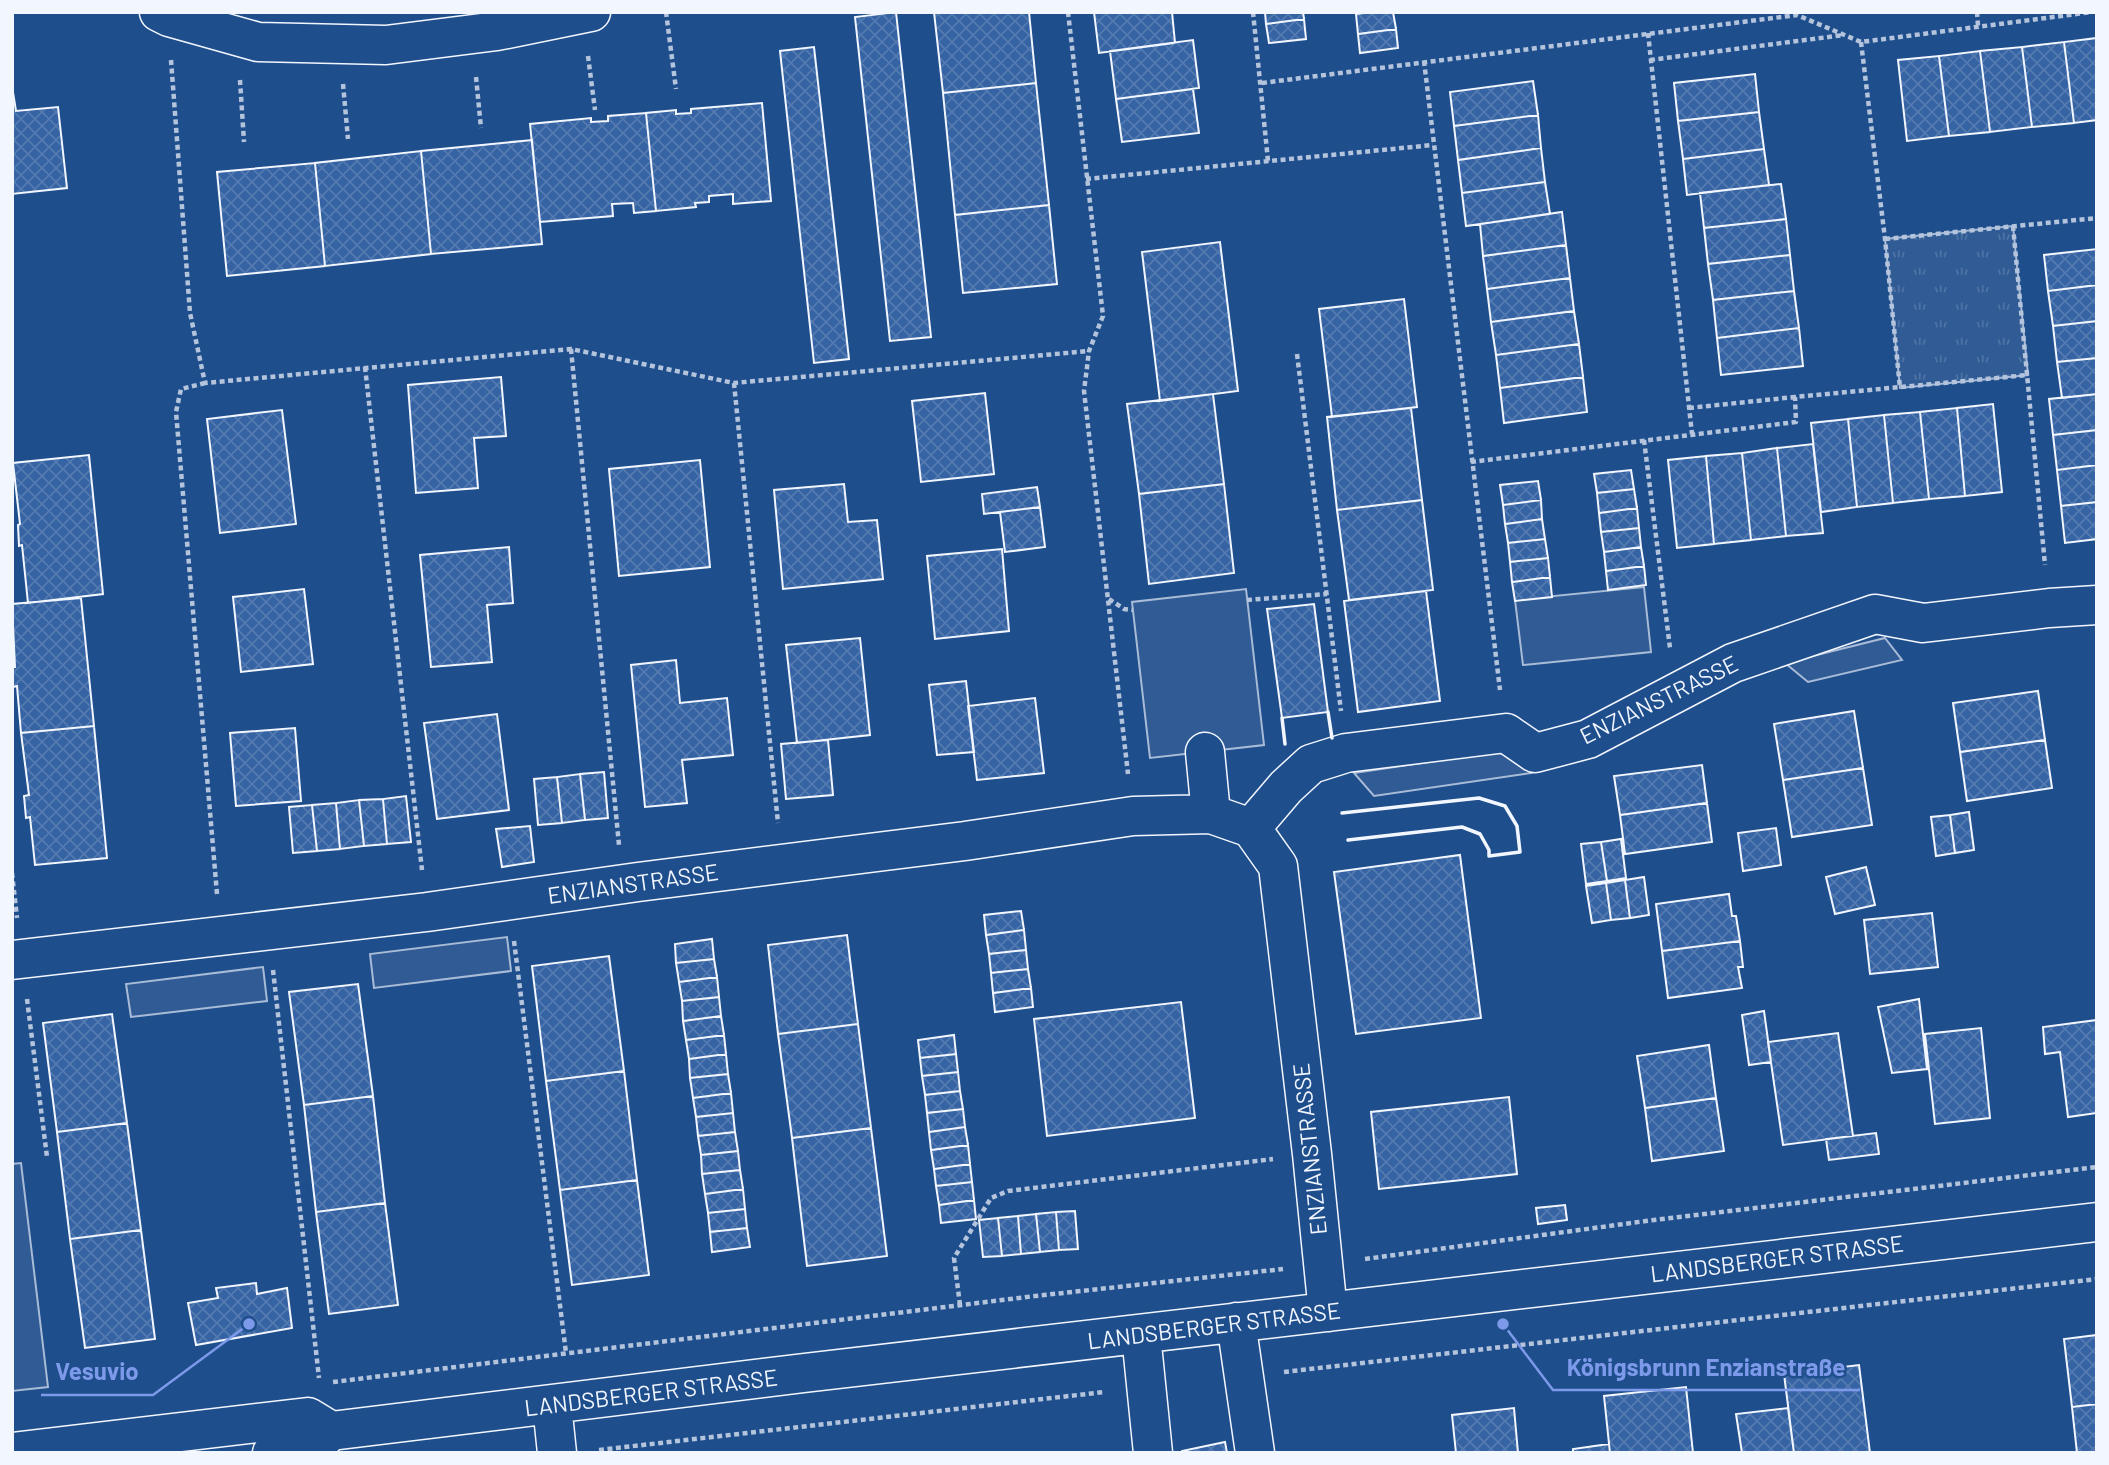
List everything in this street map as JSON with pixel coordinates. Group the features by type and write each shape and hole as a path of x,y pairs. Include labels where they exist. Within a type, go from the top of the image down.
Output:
{"street":[{"path":"164,15 258,42 386,45 587,14"},
{"name":"ENZIANSTRASSE","path":"1506,733 1535,752 1588,739 1732,663 1875,614 1923,623 2097,605"},
{"path":"1251,828 1286,787 1311,764 1346,752 1506,733"},
{"path":"1205,752 1211,814"},
{"name":"ENZIANSTRASSE","path":"17,959 509,902 623,884 965,841 1133,816 1211,814 1251,828 1278,866 1328,1312"},
{"name":"LANDSBERGER STRASSE","path":"272,1453 552,1405 804,1373 2097,1222"},
{"path":"1236,1322 1255,1453"},
{"path":"1141,1335 1153,1453"},
{"path":"552,1405 574,1452"},
{"name":"LANDSBERGER STRASSE","path":"12,1452 117,1446 308,1417 355,1437"}],"path":[{"path":"666,12 676,89"},
{"path":"1068,12 1103,316 1089,351 1084,391 1133,816"},
{"path":"1253,12 1268,161"},
{"path":"1977,12 1978,26"},
{"path":"1262,83 1797,14 1861,42 2092,12"},
{"path":"587,14 595,110"},
{"path":"164,15 190,313 205,383"},
{"path":"1648,33 1692,434"},
{"path":"471,34 481,128"},
{"path":"1650,60 1846,35"},
{"path":"238,37 244,142"},
{"path":"1861,42 1900,388"},
{"path":"340,44 348,139"},
{"path":"1424,61 1506,733"},
{"path":"1086,179 1433,145"},
{"path":"1885,239 2097,218"},
{"path":"2013,226 2049,608"},
{"path":"221,937 176,412 181,389 205,383 571,349 734,383 1089,351"},
{"path":"571,349 623,884"},
{"path":"1297,354 1346,752"},
{"path":"365,367 427,912"},
{"path":"1689,408 2028,375"},
{"path":"734,383 783,865"},
{"path":"1471,462 1796,422 1795,397"},
{"path":"1644,440 1676,691"},
{"path":"1247,600 1327,594"},
{"path":"1108,598 1115,605 1133,610"},
{"path":"509,902 566,1353"},
{"path":"268,931 320,1383 1323,1264 1646,1221 2097,1167"},
{"path":"17,959 47,1157"},
{"path":"960,1306 954,1258 991,1198 1008,1191 1312,1154"},
{"path":"1242,1377 2097,1279"},
{"path":"574,1452 1147,1387"}],"shaded area":[{"path":"1644,587 1651,652 1523,665 1515,600"},
{"path":"1246,589 1264,745 1150,758 1132,602"},
{"path":"1885,638 1902,660 1808,682 1785,663"},
{"path":"1510,750 1531,773 1374,796 1354,773"},
{"path":"507,937 511,971 374,988 370,954"},
{"path":"263,967 267,1001 131,1017 126,984"},
{"path":"21,1163 48,1387 12,1391 12,1164"}],"green space":[{"path":"2013,226 2028,375 1900,388 1885,239"}],"building":[{"path":"896,12 931,337 890,341 855,17"},
{"path":"934,12 1029,12 1036,83 943,93"},
{"path":"1094,12 1172,12 1175,43 1099,53"},
{"path":"1265,12 1303,12 1304,19 1266,24"},
{"path":"1393,12 1396,29 1358,34 1356,14"},
{"path":"1304,19 1306,39 1269,43 1266,24"},
{"path":"1396,29 1398,48 1360,53 1358,34"},
{"path":"2097,38 2097,120 2074,123 2064,42"},
{"path":"1193,40 1199,88 1116,99 1110,51"},
{"path":"2064,42 2074,123 2032,127 2022,47"},
{"path":"814,47 849,359 814,363 780,51"},
{"path":"2022,47 2032,127 1990,132 1980,51"},
{"path":"1980,51 1990,132 1949,136 1939,56"},
{"path":"1939,56 1949,136 1907,141 1898,60"},
{"path":"1755,74 1759,112 1678,121 1674,83"},
{"path":"1533,81 1538,115 1454,126 1450,92"},
{"path":"1036,83 1049,205 955,215 943,93"},
{"path":"12,86 16,111 58,107 67,188 12,194"},
{"path":"1193,89 1199,133 1122,142 1116,99"},
{"path":"762,103 771,201 733,204 733,194 709,196 709,202 695,203 696,207 656,211 646,113 676,110 676,114 691,113 691,109"},
{"path":"1759,112 1764,149 1683,159 1678,121"},
{"path":"646,113 656,211 634,213 633,203 612,204 613,216 540,222 530,124 591,118 591,122 608,121 608,116"},
{"path":"1538,115 1541,148 1458,160 1454,126"},
{"path":"532,140 542,244 431,254 421,151"},
{"path":"1541,148 1545,182 1462,193 1458,160"},
{"path":"1764,149 1769,185 1687,195 1683,159"},
{"path":"421,151 431,254 325,266 315,163"},
{"path":"315,163 325,266 227,276 217,172"},
{"path":"1545,182 1550,214 1466,226 1462,193"},
{"path":"1781,184 1786,219 1704,228 1700,193"},
{"path":"1049,205 1057,284 963,293 955,215"},
{"path":"1562,212 1566,245 1483,256 1480,224"},
{"path":"1786,219 1790,255 1708,264 1704,228"},
{"path":"1220,242 1238,391 1160,401 1142,252"},
{"path":"1566,245 1570,278 1487,289 1483,256"},
{"path":"2097,249 2097,285 2048,291 2044,255"},
{"path":"1790,255 1794,291 1713,300 1708,264"},
{"path":"1570,278 1574,311 1491,322 1487,289"},
{"path":"2097,285 2097,321 2053,326 2048,291"},
{"path":"1794,291 1799,328 1717,338 1713,300"},
{"path":"1404,299 1417,407 1332,417 1319,309"},
{"path":"1574,311 1579,344 1496,355 1491,322"},
{"path":"2097,321 2097,358 2057,362 2053,326"},
{"path":"1799,328 1803,366 1721,375 1717,338"},
{"path":"1579,344 1583,377 1500,388 1496,355"},
{"path":"2097,358 2097,394 2062,398 2057,362"},
{"path":"501,377 506,436 474,438 478,488 416,493 408,385"},
{"path":"1583,377 1587,412 1504,423 1500,388"},
{"path":"985,393 994,474 921,482 912,401"},
{"path":"1213,394 1224,484 1139,494 1127,404"},
{"path":"2097,394 2097,430 2053,435 2049,399"},
{"path":"1993,404 2002,492 1965,496 1957,408"},
{"path":"1411,408 1422,500 1337,510 1327,417"},
{"path":"1957,408 1965,496 1929,499 1920,412"},
{"path":"282,410 296,524 220,533 207,419"},
{"path":"1920,412 1929,499 1893,503 1884,415"},
{"path":"1884,415 1893,503 1857,507 1848,419"},
{"path":"1848,419 1857,507 1821,512 1811,423"},
{"path":"2097,430 2097,465 2057,470 2053,435"},
{"path":"1813,444 1823,533 1786,536 1777,448"},
{"path":"1777,448 1786,536 1751,540 1742,453"},
{"path":"1742,453 1751,540 1714,544 1706,456"},
{"path":"89,455 103,594 28,603 22,545 19,546 20,524 13,463"},
{"path":"1706,456 1714,544 1677,548 1668,460"},
{"path":"700,460 710,567 619,576 609,469"},
{"path":"2097,465 2097,502 2061,506 2057,470"},
{"path":"1631,470 1634,489 1597,493 1594,474"},
{"path":"1538,481 1541,500 1503,505 1500,485"},
{"path":"844,484 848,522 877,520 883,579 783,589 774,490"},
{"path":"1224,484 1234,573 1149,584 1139,494"},
{"path":"1037,487 1040,507 984,514 982,494"},
{"path":"1634,489 1637,508 1599,513 1597,493"},
{"path":"1422,500 1433,590 1349,600 1337,510"},
{"path":"1541,500 1542,519 1505,524 1503,505"},
{"path":"2097,502 2097,539 2065,543 2061,506"},
{"path":"1040,507 1045,547 1005,552 1000,512"},
{"path":"1637,508 1639,528 1601,532 1599,513"},
{"path":"1542,519 1545,539 1508,543 1505,524"},
{"path":"1639,528 1641,547 1604,552 1601,532"},
{"path":"1545,539 1548,558 1510,562 1508,543"},
{"path":"509,547 513,603 487,605 492,662 431,667 420,555"},
{"path":"1641,547 1644,566 1606,571 1604,552"},
{"path":"1002,549 1009,631 935,639 927,556"},
{"path":"1548,558 1550,577 1512,582 1510,562"},
{"path":"1644,566 1646,585 1608,590 1606,571"},
{"path":"1550,577 1552,597 1515,601 1512,582"},
{"path":"304,589 313,664 241,672 233,597"},
{"path":"1426,591 1440,701 1358,712 1344,601"},
{"path":"81,598 94,726 21,733 17,686 13,687 12,675 12,667 15,667 12,604"},
{"path":"1314,604 1328,712 1282,718 1267,609"},
{"path":"860,638 870,735 797,743 786,645"},
{"path":"676,660 680,703 727,698 733,755 682,760 687,803 645,807 631,665"},
{"path":"966,681 974,752 937,755 929,685"},
{"path":"2038,691 2045,740 1960,752 1953,703"},
{"path":"1035,698 1044,773 977,780 968,706"},
{"path":"1854,711 1863,768 1783,780 1774,724"},
{"path":"497,714 509,810 437,819 424,723"},
{"path":"94,726 107,858 35,865 30,817 26,818 24,796 29,795 21,733"},
{"path":"295,728 301,801 236,806 230,733"},
{"path":"828,740 833,795 786,799 781,744"},
{"path":"2045,740 2052,788 1967,801 1960,752"},
{"path":"1702,765 1707,803 1620,815 1614,776"},
{"path":"1863,768 1872,825 1792,837 1783,780"},
{"path":"604,772 608,818 585,820 580,774"},
{"path":"580,774 585,820 562,823 557,777"},
{"path":"557,777 562,823 538,825 534,779"},
{"path":"406,796 411,842 387,844 383,799"},
{"path":"383,799 387,844 364,846 359,800"},
{"path":"359,800 364,846 340,849 336,803"},
{"path":"336,803 340,849 317,851 312,805"},
{"path":"1707,803 1712,842 1625,854 1620,815"},
{"path":"312,805 317,851 293,853 289,807"},
{"path":"1969,812 1974,850 1955,853 1950,815"},
{"path":"1950,815 1955,853 1936,856 1931,817"},
{"path":"530,826 534,862 502,867 496,829"},
{"path":"1776,828 1781,865 1743,871 1738,833"},
{"path":"1621,839 1626,878 1607,881 1601,842"},
{"path":"1601,842 1607,881 1586,884 1581,844"},
{"path":"1460,855 1481,1018 1356,1034 1334,872"},
{"path":"1866,867 1875,905 1835,914 1826,877"},
{"path":"1644,877 1649,915 1630,918 1625,880"},
{"path":"1625,880 1630,918 1611,920 1606,883"},
{"path":"1606,883 1611,920 1592,923 1586,886"},
{"path":"1729,894 1740,941 1662,951 1656,904"},
{"path":"1021,911 1024,930 986,935 984,915"},
{"path":"1932,913 1938,967 1870,974 1864,920"},
{"path":"1024,930 1026,950 989,954 986,935"},
{"path":"847,935 858,1024 778,1034 768,945"},
{"path":"712,939 714,959 676,963 675,944"},
{"path":"1740,941 1743,967 1738,967 1742,988 1668,998 1662,951"},
{"path":"1026,950 1028,969 991,973 989,954"},
{"path":"609,956 624,1071 546,1081 532,966"},
{"path":"714,959 717,977 679,982 676,963"},
{"path":"1028,969 1031,988 993,993 991,973"},
{"path":"717,977 719,997 682,1001 679,982"},
{"path":"358,984 373,1096 304,1105 289,992"},
{"path":"1031,988 1033,1007 995,1012 993,993"},
{"path":"719,997 721,1016 683,1021 682,1001"},
{"path":"1919,999 1927,1069 1892,1073 1878,1007"},
{"path":"1181,1002 1195,1118 1047,1136 1034,1019"},
{"path":"1764,1011 1771,1062 1749,1065 1742,1015"},
{"path":"112,1014 127,1123 57,1132 43,1023"},
{"path":"721,1016 724,1035 686,1040 683,1021"},
{"path":"2097,1020 2097,1113 2068,1117 2060,1052 2045,1054 2043,1027"},
{"path":"858,1024 871,1128 792,1138 778,1034"},
{"path":"1981,1028 1990,1118 1935,1124 1925,1034"},
{"path":"1838,1033 1853,1136 1783,1145 1768,1042"},
{"path":"724,1035 726,1054 689,1059 686,1040"},
{"path":"954,1035 956,1054 920,1058 918,1040"},
{"path":"1709,1045 1716,1098 1645,1108 1637,1056"},
{"path":"726,1054 728,1074 690,1078 689,1059"},
{"path":"956,1054 958,1072 922,1076 920,1058"},
{"path":"624,1071 637,1180 560,1190 546,1081"},
{"path":"958,1072 960,1091 925,1095 922,1076"},
{"path":"728,1074 731,1093 693,1098 690,1078"},
{"path":"960,1091 963,1109 927,1113 925,1095"},
{"path":"731,1093 733,1113 696,1117 693,1098"},
{"path":"373,1096 385,1203 316,1212 304,1105"},
{"path":"1509,1097 1517,1174 1379,1189 1371,1112"},
{"path":"1716,1098 1724,1151 1652,1161 1645,1108"},
{"path":"963,1109 965,1127 929,1132 927,1113"},
{"path":"733,1113 735,1132 698,1136 696,1117"},
{"path":"127,1123 141,1230 70,1239 57,1132"},
{"path":"965,1127 968,1145 931,1150 929,1132"},
{"path":"871,1128 887,1256 807,1266 792,1138"},
{"path":"735,1132 738,1151 701,1155 698,1136"},
{"path":"1876,1133 1879,1154 1829,1160 1826,1139"},
{"path":"968,1145 970,1164 934,1169 931,1150"},
{"path":"738,1151 740,1170 702,1174 701,1155"},
{"path":"970,1164 972,1182 936,1186 934,1169"},
{"path":"740,1170 743,1189 705,1194 702,1174"},
{"path":"637,1180 649,1275 572,1285 560,1190"},
{"path":"972,1182 974,1200 939,1205 936,1186"},
{"path":"743,1189 745,1209 708,1213 705,1194"},
{"path":"974,1200 976,1219 941,1223 939,1205"},
{"path":"385,1203 398,1305 329,1314 316,1212"},
{"path":"1565,1205 1567,1220 1538,1224 1536,1208"},
{"path":"745,1209 747,1228 710,1232 708,1213"},
{"path":"1075,1211 1078,1249 1059,1250 1056,1212"},
{"path":"1056,1212 1059,1250 1040,1252 1036,1214"},
{"path":"1036,1214 1040,1252 1021,1254 1018,1216"},
{"path":"1018,1216 1021,1254 1002,1256 998,1218"},
{"path":"998,1218 1002,1256 983,1257 979,1220"},
{"path":"747,1228 750,1247 712,1252 710,1232"},
{"path":"141,1230 155,1339 85,1348 70,1239"},
{"path":"256,1283 257,1294 287,1288 292,1328 196,1345 188,1303 218,1298 216,1288"},
{"path":"2097,1335 2097,1404 2072,1407 2064,1339"},
{"path":"1859,1365 1870,1453 1794,1453 1784,1374"},
{"path":"1686,1387 1693,1453 1610,1453 1604,1396"},
{"path":"2097,1404 2097,1453 2077,1453 2072,1407"},
{"path":"1514,1408 1518,1453 1456,1453 1452,1415"},
{"path":"1788,1408 1794,1453 1742,1453 1736,1414"},
{"path":"1225,1442 1227,1453 1182,1453 1182,1451"},
{"path":"1609,1444 1610,1453 1573,1453 1573,1449"}],"wall":[{"path":"1328,712 1332,738"},
{"path":"1282,718 1285,744"},
{"path":"1342,813 1479,798 1505,806 1517,826 1520,852 1489,856 1489,850 1480,834 1462,827 1348,840"}],"place":[{"name":"Vesuvio","path":"249,1324"},
{"name":"Königsbrunn Enzianstraße","path":"1503,1324"}]}
